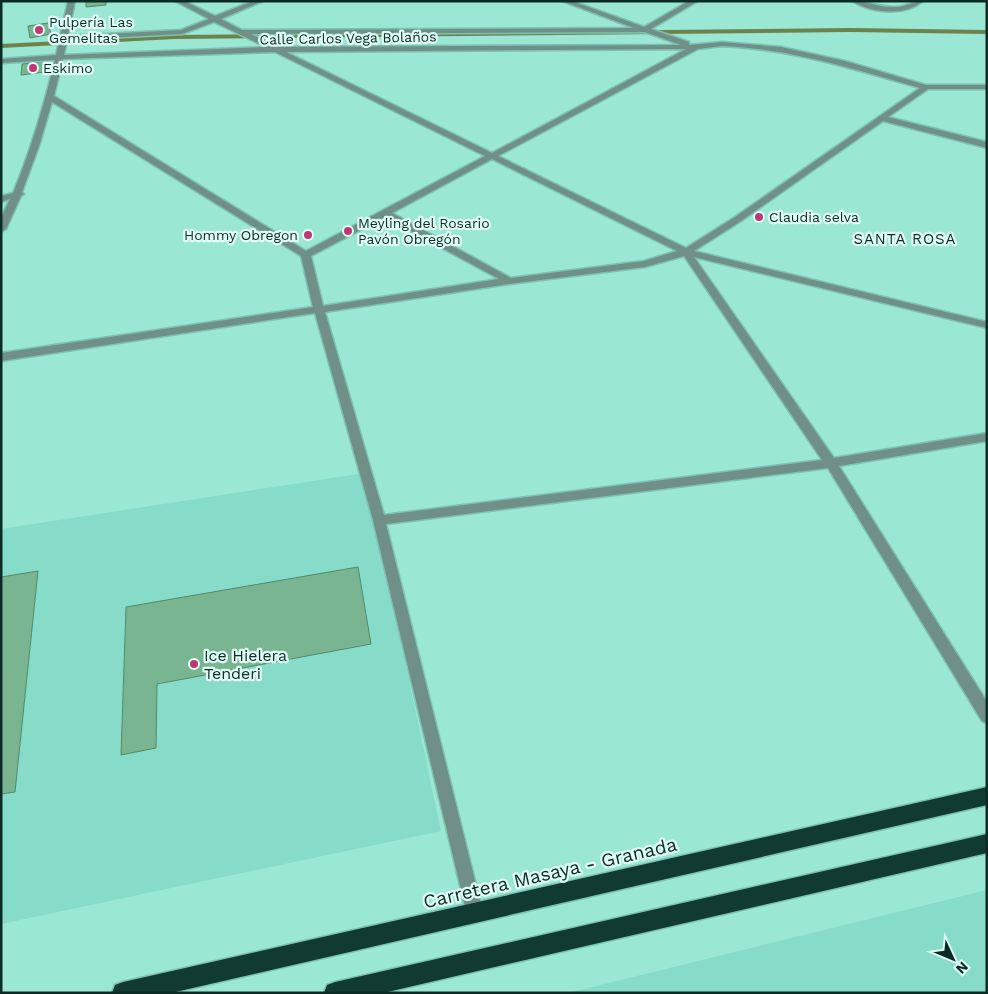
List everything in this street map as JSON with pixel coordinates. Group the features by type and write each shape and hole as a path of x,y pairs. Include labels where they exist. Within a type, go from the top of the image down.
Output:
{"highway":[{"name":"Carretera Masaya - Granada","path":"122,993 987,796"},
{"path":"335,993 987,843"}],"street":[{"path":"1,230 19,194 50,98 65,39 72,1"},
{"path":"178,1 686,252 987,325"},
{"path":"65,39 182,32 260,1"},
{"path":"566,1 646,31 696,47"},
{"path":"240,32 646,31 694,1"},
{"path":"855,1 902,10 911,8 920,1"},
{"name":"Calle Carlos Vega Bolaños","path":"1,61 61,55 277,50 696,47 735,44 795,52 926,87 987,87"},
{"path":"306,254 696,47"},
{"path":"1,357 319,308 645,264 686,252 738,219 926,87"},
{"path":"50,98 306,254 319,308 379,520 474,913"},
{"path":"882,118 987,145"},
{"path":"1,199 19,194"},
{"path":"385,213 509,281"},
{"path":"686,252 831,463 987,716"},
{"path":"379,520 831,463 987,437"}],"shaded area":[{"path":"365,473 441,831 1,924 1,529"},
{"path":"987,890 987,993 568,993"}],"building":[{"path":"86,1 106,1 106,5 86,7"},
{"name":"Pulpería Las Gemelitas","path":"48,23 51,34 30,38 28,26"},
{"name":"Eskimo","path":"45,61 45,72 21,75 22,64"},
{"name":"Ice Hielera Tenderi","path":"358,567 371,644 157,684 156,748 121,755 126,607"},
{"path":"38,571 15,792 1,794 1,577"}],"waterway":[{"path":"1,46 175,37 850,30 987,32"}],"place":[{"name":"Pulpería Las Gemelitas","path":"39,30"},
{"name":"Eskimo","path":"33,68"},
{"name":"Claudia selva","path":"759,217"},
{"name":"Meyling del Rosario Pavón Obregón","path":"348,231"},
{"name":"Hommy Obregon","path":"308,235"},
{"name":"Ice Hielera Tenderi","path":"194,664"}],"district":[{"name":"SANTA ROSA","path":"905,239"}]}
